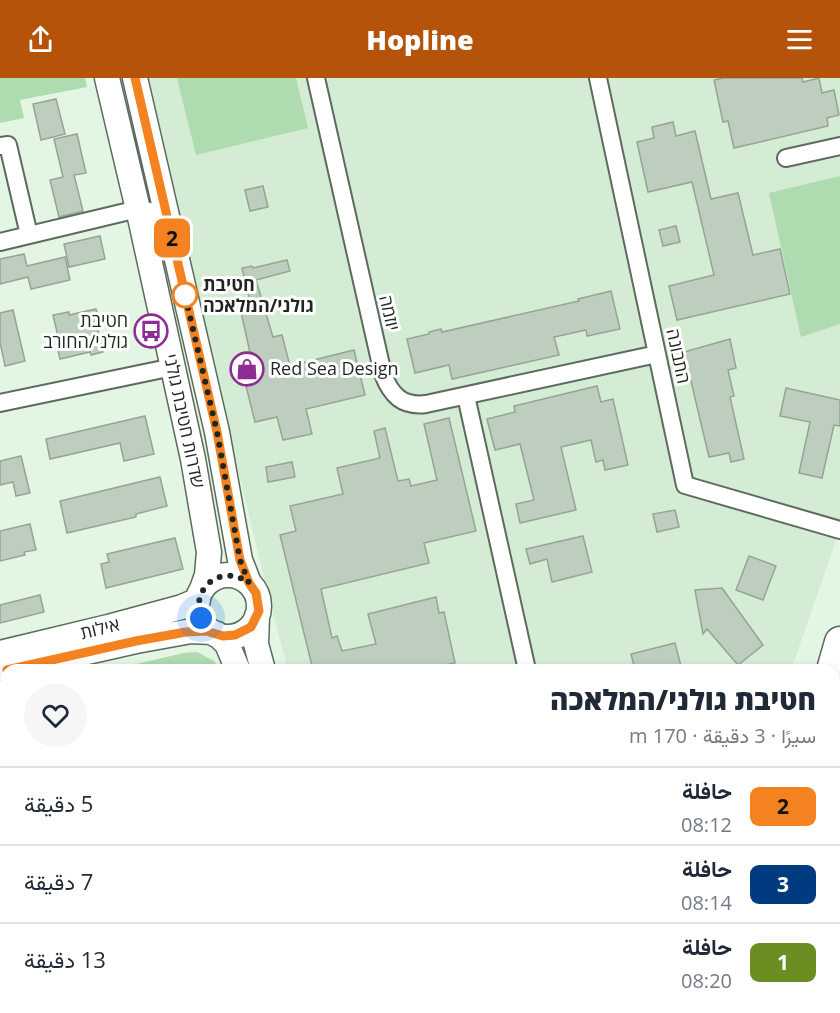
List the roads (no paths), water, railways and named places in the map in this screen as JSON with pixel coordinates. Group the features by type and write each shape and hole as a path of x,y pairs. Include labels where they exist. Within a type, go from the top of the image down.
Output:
{"highway":[{"path":"834,664 840,642"}],"street":[{"name":"שדרות חטיבת גולני","path":"107,78 189,438 208,546 208,570 200,595"},
{"name":"שדרות חטיבת גולני","path":"135,78 217,432 240,560 249,583"},
{"name":"יוזמה","path":"316,78 387,384 397,398 410,404 426,404 657,354"},
{"name":"התבונה","path":"598,78 685,485 840,530"},
{"path":"0,146 8,145 29,236"},
{"path":"786,158 840,146"},
{"path":"0,242 138,209 166,214"},
{"path":"0,403 173,367"},
{"path":"466,396 526,664"},
{"path":"235,664 227,644 201,618 200,595 210,581 221,576 240,577 249,583 258,599 256,648 261,664"},
{"name":"אילות","path":"0,653 182,607 200,595"},
{"path":"215,633 229,636 241,633 251,627 257,616"},
{"name":"אילות","path":"37,664 191,631 215,633"}],"place":[{"name":"חטיבת גולני/המלאכה","path":"185,295"},
{"name":"חטיבת גולני/החורב","path":"151,331"},
{"name":"Red Sea Design","path":"247,369"}]}
